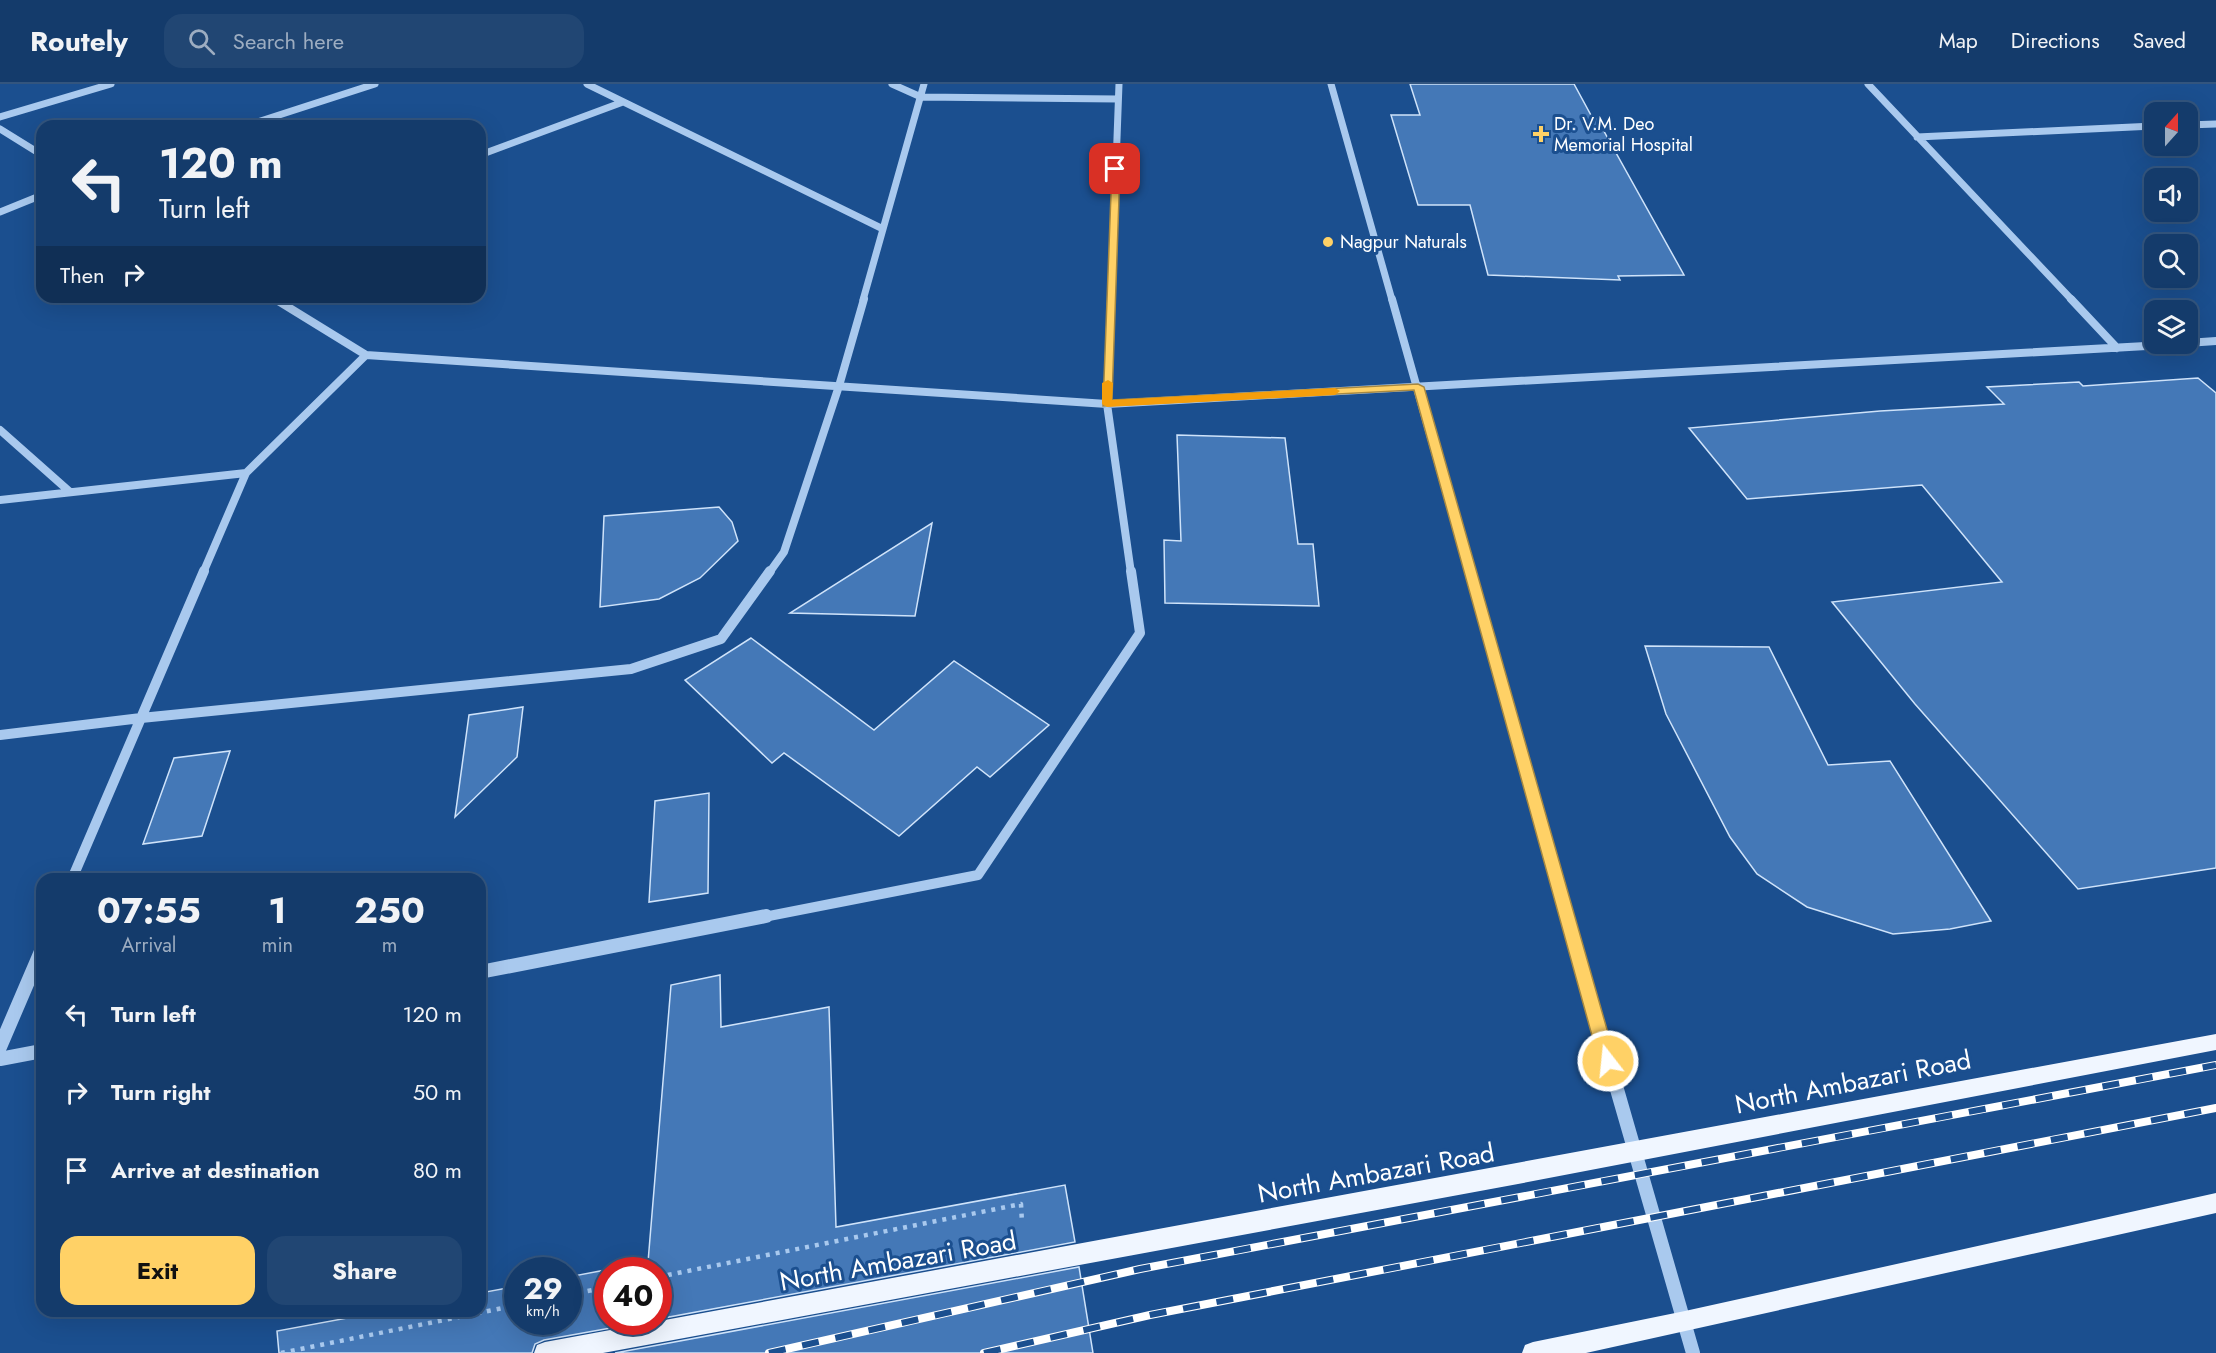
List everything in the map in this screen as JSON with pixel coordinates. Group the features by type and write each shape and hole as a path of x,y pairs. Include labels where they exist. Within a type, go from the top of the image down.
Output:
{"main road":[{"name":"North Ambazari Road","path":"545,1353 1518,1174 1633,1150 2216,1042"},
{"path":"1533,1353 1685,1322 2216,1203"}],"street":[{"path":"0,117 111,84"},
{"path":"264,120 375,84"},
{"path":"587,84 883,229"},
{"path":"892,84 921,97 1118,99"},
{"path":"0,735 141,718 631,669 721,639 784,552 839,386 924,84"},
{"path":"486,971 978,875 1140,633 1107,404 1119,84"},
{"path":"1331,84 1633,1150 1693,1353"},
{"path":"1868,84 2117,348"},
{"path":"486,153 623,102"},
{"path":"2198,125 2216,124"},
{"path":"1917,137 2144,126"},
{"path":"0,129 36,151"},
{"path":"0,212 36,197"},
{"path":"282,303 366,355 1107,404 2144,346"},
{"path":"2198,342 2216,341"},
{"path":"75,873 246,473 366,355"},
{"path":"0,430 70,492"},
{"path":"0,500 246,473"},
{"path":"0,1047 36,963"},
{"path":"0,1059 36,1052"}],"path":[{"path":"672,1274 1021,1204 1024,1265"},
{"path":"486,1311 504,1308"},
{"path":"281,1353 459,1317"}],"building":[{"path":"1410,84 1574,84 1592,117 1596,117 1684,275 1618,276 1620,280 1488,275 1470,205 1418,205 1391,115 1420,115"},
{"path":"2198,378 2216,393 2216,868 2078,889 1915,704 1832,602 2002,582 1922,485 1747,499 1689,428 1880,411 2004,404 1987,387 2079,382 2083,386"},
{"path":"1177,435 1285,438 1298,544 1313,544 1319,606 1165,603 1164,540 1181,541"},
{"path":"719,507 732,522 738,541 700,578 659,599 600,607 604,516"},
{"path":"932,523 915,616 790,613"},
{"path":"751,638 874,730 954,661 1049,725 990,777 977,767 899,836 784,753 772,763 685,680"},
{"path":"1645,646 1769,647 1828,765 1890,761 1991,921 1950,929 1893,934 1807,907 1757,874 1730,837 1666,714"},
{"path":"523,707 517,757 455,817 469,715"},
{"path":"230,751 202,836 143,844 174,758"},
{"path":"709,793 708,893 649,902 655,801"},
{"path":"720,975 721,1027 829,1007 836,1227 1065,1185 1075,1242 672,1316 672,1257 648,1257 671,985"},
{"path":"1079,1267 1093,1353 615,1353"},
{"path":"594,1272 594,1331 582,1333 582,1274"},
{"path":"504,1289 504,1335 572,1335 535,1344 532,1353 279,1353 277,1331 353,1317 486,1317 486,1292"}],"railway":[{"path":"769,1353 1140,1269 2216,1065"},
{"path":"984,1353 1150,1315 2216,1108"}],"slow traffic":[{"path":"1108,383 1107,404 1335,391"}],"place":[{"name":"Dr. V.M. Deo Memorial Hospital","path":"1541,134"},
{"name":"Nagpur Naturals","path":"1328,242"}],"route":[{"path":"1115,169 1107,404 1418,387 1608,1061"}]}
